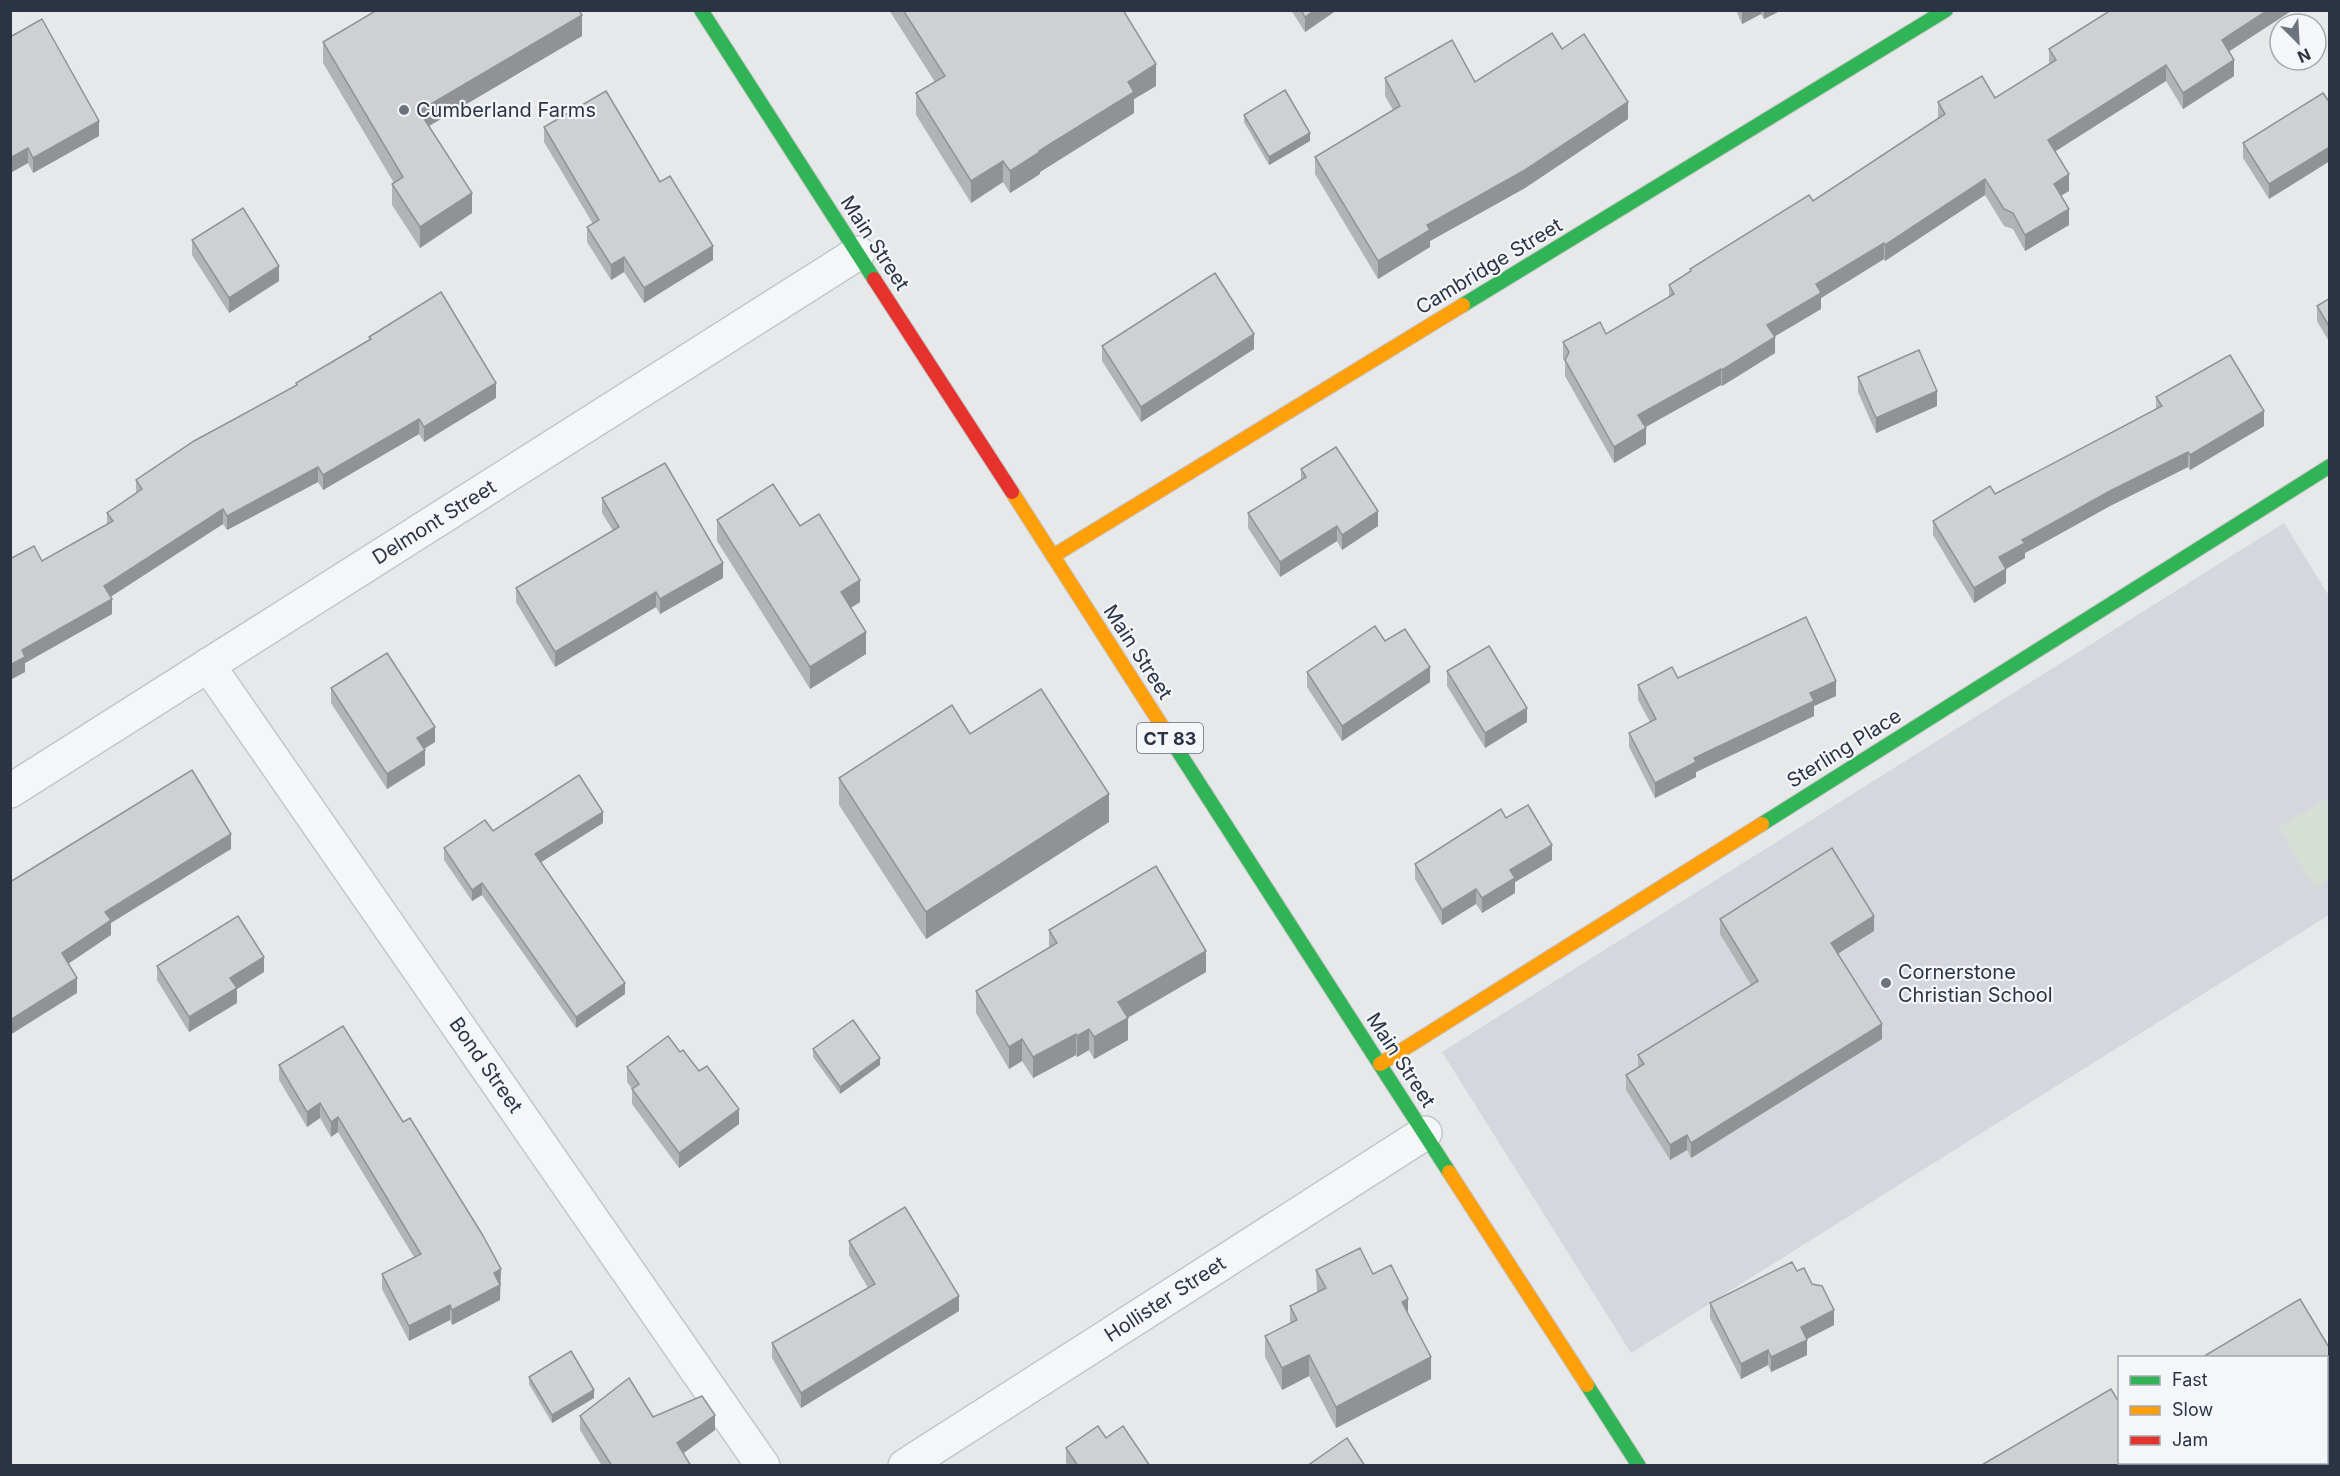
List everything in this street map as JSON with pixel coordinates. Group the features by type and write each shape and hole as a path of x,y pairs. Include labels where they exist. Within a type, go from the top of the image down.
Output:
{"street":[{"name":"Main Street","path":"701,10 1639,1466"},
{"name":"Cambridge Street","path":"1053,556 1946,10"},
{"name":"Delmont Street","path":"10,791 858,254"},
{"name":"Sterling Place","path":"1380,1064 2330,466"},
{"name":"Bond Street","path":"208,666 763,1466"},
{"name":"Hollister Street","path":"905,1466 1425,1133"}],"shaded area":[{"name":"Cornerstone Christian School","path":"2284,523 2329,596 2329,915 1631,1353 1442,1052"},
{"path":"2329,797 2329,878 2314,888 2278,828"}],"building":[{"name":"Cumberland Farms","path":"377,10 579,10 582,15 419,111 472,193 420,227 392,184 403,177 323,42"},
{"path":"903,10 1123,10 1156,64 1128,82 1134,92 1010,171 1003,161 971,181 916,93 945,76"},
{"path":"1301,10 1315,10 1305,17"},
{"path":"2111,10 2268,10 2222,40 2234,60 2183,93 2166,65 2048,140 2069,174 2054,184 2069,209 2025,235 2013,213 2004,209 1985,179 1885,245 1884,243 1816,284 1821,293 1767,325 1775,337 1722,370 1638,415 1646,428 1614,447 1565,360 1569,352 1563,342 1600,322 1606,334 1674,294 1669,285 1691,271 1690,269 1809,195 1813,201 1945,114 1938,102 1982,76 1995,98 2056,60 2049,49"},
{"path":"42,19 99,121 33,158 28,148 10,158 10,37"},
{"path":"1552,33 1562,49 1584,34 1628,102 1525,170 1427,225 1430,230 1378,261 1315,157 1400,106 1385,78 1452,40 1475,82"},
{"path":"1285,90 1310,133 1269,157 1244,115"},
{"path":"606,91 660,182 670,176 713,246 644,288 624,257 611,265 587,227 599,220 544,127"},
{"path":"2323,93 2330,103 2330,147 2269,184 2243,143"},
{"path":"243,208 279,266 229,298 192,240"},
{"path":"1215,273 1254,334 1141,407 1102,346"},
{"path":"441,292 496,383 424,427 419,419 323,475 318,467 227,516 223,509 104,586 112,599 22,650 25,657 10,665 10,559 34,546 42,561 113,521 107,513 142,489 136,480 194,441 297,385 296,383 371,339 369,337"},
{"path":"2330,298 2330,328 2317,306"},
{"path":"1919,350 1937,391 1876,418 1858,377"},
{"path":"2230,355 2264,411 2190,455 2188,452 2110,491 2022,540 2025,543 1999,557 2006,569 1974,588 1933,521 1990,486 1995,494 2162,406 2156,397"},
{"path":"1336,447 1378,511 1342,535 1337,526 1280,562 1248,513 1306,477 1301,469"},
{"path":"665,463 723,563 660,599 656,592 555,652 516,588 619,527 602,498"},
{"path":"773,484 800,526 819,514 860,580 841,592 866,632 810,667 717,520"},
{"path":"1806,617 1836,681 1810,693 1814,701 1694,758 1696,762 1655,783 1629,733 1656,719 1638,685 1672,667 1678,678"},
{"path":"1375,626 1385,641 1405,629 1430,667 1342,726 1307,672"},
{"path":"1489,646 1527,708 1485,733 1447,671"},
{"path":"387,653 435,727 417,738 425,750 387,774 331,688"},
{"path":"1041,689 1109,794 926,912 839,778 952,705 970,734"},
{"path":"192,770 231,834 105,912 111,920 62,953 77,978 10,1020 10,882"},
{"path":"579,775 603,812 535,854 625,983 576,1017 482,883 472,890 444,848 485,820 493,831"},
{"path":"1528,805 1552,845 1510,870 1515,878 1482,898 1476,889 1442,910 1415,864 1501,809 1506,818"},
{"path":"1832,848 1874,916 1831,943 1882,1024 1691,1143 1687,1135 1670,1145 1626,1075 1644,1064 1638,1055 1758,981 1720,919"},
{"path":"1156,866 1206,951 1118,1002 1128,1018 1094,1037 1089,1029 1033,1057 1022,1039 1009,1047 976,991 1057,943 1049,930"},
{"path":"238,916 264,957 230,978 237,988 189,1017 157,966"},
{"path":"853,1020 880,1058 840,1087 813,1049"},
{"path":"343,1026 403,1122 410,1118 501,1269 494,1273 500,1285 452,1310 450,1305 409,1326 382,1274 421,1254 338,1117 331,1122 320,1103 307,1112 279,1065"},
{"path":"668,1036 680,1052 683,1050 699,1071 707,1066 739,1109 679,1153 632,1089 639,1084 627,1067"},
{"path":"905,1207 959,1296 801,1393 772,1343 875,1284 849,1241"},
{"path":"1360,1248 1373,1274 1391,1265 1408,1299 1402,1302 1431,1357 1336,1407 1309,1355 1282,1368 1265,1336 1297,1320 1290,1306 1326,1288 1316,1270"},
{"path":"1792,1262 1797,1271 1804,1268 1812,1284 1822,1286 1834,1310 1801,1327 1807,1340 1771,1357 1768,1350 1741,1364 1710,1303"},
{"path":"2300,1299 2330,1349 2330,1370 2328,1371 2328,1356 2204,1356"},
{"path":"571,1351 594,1390 552,1415 529,1377"},
{"path":"629,1378 653,1417 702,1396 715,1415 677,1443 691,1466 612,1466 580,1416"},
{"path":"2111,1389 2118,1401 2118,1464 2170,1464 2167,1466 1980,1466"},
{"path":"1098,1426 1106,1438 1123,1426 1150,1466 1078,1466 1066,1448"},
{"path":"1347,1438 1365,1466 1307,1466"}],"traffic: fast":[{"path":"701,10 874,279"},
{"path":"1463,305 1946,10"},
{"path":"1762,824 2330,466"},
{"path":"1171,740 1449,1172"},
{"path":"1587,1385 1639,1466"}],"traffic: slow":[{"path":"1053,556 1463,305"},
{"path":"1012,492 1171,740"},
{"path":"1380,1064 1762,824"},
{"path":"1449,1172 1587,1385"}],"traffic: jam":[{"path":"874,279 1012,492"}],"place":[{"name":"Cumberland Farms","path":"404,110"},
{"name":"Cornerstone Christian School","path":"1886,983"}]}
